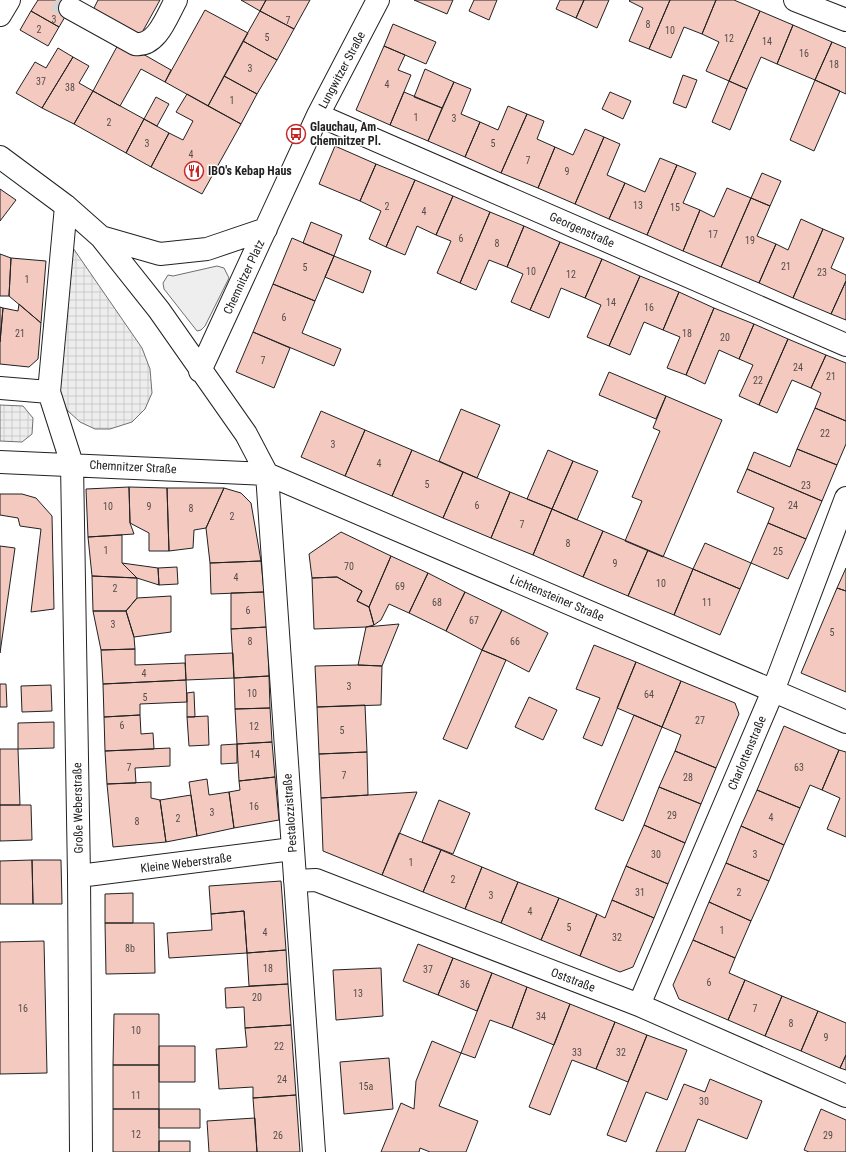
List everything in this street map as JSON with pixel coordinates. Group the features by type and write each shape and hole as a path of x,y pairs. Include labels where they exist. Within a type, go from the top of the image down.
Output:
{"street":[{"path":"0,15 9,0"},
{"path":"70,8 135,44 143,45 150,41 158,32 176,0"},
{"name":"Lungwitzer Straße","path":"266,229 318,115 378,0"},
{"path":"795,0 846,20"},
{"name":"Georgenstraße","path":"318,115 846,345"},
{"name":"Chemnitzer Platz","path":"0,157 66,206 101,236 159,310 246,434 267,474"},
{"path":"66,206 48,392 72,464"},
{"name":"Chemnitzer Platz","path":"101,236 160,254 207,249 266,229"},
{"name":"Chemnitzer Platz","path":"200,370 266,229"},
{"path":"0,388 48,392"},
{"name":"Chemnitzer Straße","path":"0,462 72,464 267,474"},
{"name":"Große Weberstraße","path":"72,464 79,876 81,1152"},
{"name":"Lichtensteiner Straße","path":"267,474 846,722"},
{"name":"Pestalozzistraße","path":"267,474 314,1152"},
{"name":"Charlottenstraße","path":"639,1005 773,691 846,498"},
{"name":"Kleine Weberstraße","path":"79,876 292,849"},
{"name":"Oststraße","path":"295,881 316,880 639,1005 846,1096"}],"shaded area":[{"path":"71,245 142,348 150,369 152,393 145,409 132,422 110,429 95,429 80,422 67,410 58,392"},
{"path":"217,266 224,268 229,278 205,326 201,330 197,331 164,289 163,283 168,275 173,276"},
{"path":"0,405 23,406 33,418 32,434 22,442 0,441"}],"building":[{"path":"38,0 75,0 59,27 31,11"},
{"path":"98,0 160,0 139,38 92,12"},
{"path":"241,0 266,0 260,11"},
{"path":"266,0 310,0 294,29 260,11"},
{"path":"414,0 453,0 447,14"},
{"path":"474,0 497,0 489,20 469,11"},
{"path":"560,0 584,0 576,18 556,9"},
{"path":"584,0 609,0 597,28 576,18"},
{"path":"670,0 649,49 629,41 643,8 629,1"},
{"path":"670,0 716,0 702,34 684,27 671,58 649,49"},
{"path":"716,0 734,0 760,11 729,81 706,71 719,42 702,34"},
{"path":"205,10 248,33 208,106 165,82"},
{"path":"31,11 59,27 48,46 20,30"},
{"path":"260,11 294,29 277,60 243,41"},
{"path":"760,11 793,25 777,64 761,57 747,89 729,81"},
{"path":"393,24 436,42 426,64 384,46"},
{"path":"793,25 832,42 815,80 777,64"},
{"path":"120,41 171,70 165,82 141,69 120,106 93,91"},
{"path":"243,41 277,60 257,94 224,76"},
{"path":"832,42 846,48 846,94 815,80"},
{"path":"384,46 405,55 398,70 411,75 390,125 356,110"},
{"path":"58,48 73,57 42,108 16,93 35,62 46,68"},
{"path":"73,57 89,66 79,83 93,91 74,124 42,108"},
{"path":"425,69 454,82 442,108 414,97"},
{"path":"683,75 697,80 686,108 673,103"},
{"path":"224,76 257,94 241,124 208,106"},
{"path":"815,80 840,91 814,151 790,140"},
{"path":"729,81 747,89 730,130 712,122"},
{"path":"454,82 471,89 461,114 480,122 465,157 428,141"},
{"path":"93,91 144,119 126,153 74,124"},
{"path":"404,92 442,108 428,141 390,125"},
{"path":"610,92 631,101 623,119 602,109"},
{"path":"187,94 241,124 202,194 151,167 169,133 183,140 193,121 176,112"},
{"path":"156,97 169,104 157,126 144,119"},
{"path":"508,106 527,114 501,173 465,157 480,122 498,130"},
{"path":"527,114 544,121 537,139 555,147 538,188 501,173"},
{"path":"144,119 169,133 151,167 126,153"},
{"path":"585,129 604,137 575,204 538,188 555,147 573,155"},
{"path":"604,137 620,144 607,175 625,183 609,219 575,204"},
{"path":"335,146 376,164 360,201 319,184"},
{"path":"660,158 677,165 647,235 609,219 625,183 645,192"},
{"path":"376,164 415,180 386,247 369,239 381,211 360,201"},
{"path":"677,165 696,173 683,203 700,210 683,251 647,235"},
{"path":"762,173 781,181 770,206 751,198"},
{"path":"415,180 453,196 436,235 417,226 405,255 386,247"},
{"path":"727,188 751,198 721,267 683,251 700,210 714,217"},
{"path":"0,189 16,200 0,221"},
{"path":"453,196 490,212 460,283 437,273 451,241 436,235"},
{"path":"751,198 770,206 757,236 776,244 759,283 721,267"},
{"path":"490,212 524,226 507,267 489,260 476,290 460,283"},
{"path":"801,219 823,229 793,298 759,283 776,244 788,250"},
{"path":"311,222 342,235 334,256 303,243"},
{"path":"524,226 560,242 530,310 511,302 523,274 507,267"},
{"path":"823,229 844,238 831,268 846,275 846,281 831,314 793,298"},
{"path":"292,238 334,256 315,301 273,284"},
{"path":"560,242 602,259 585,298 561,288 549,318 530,310"},
{"path":"0,254 11,258 9,296 0,296"},
{"path":"334,256 371,271 363,293 325,277"},
{"path":"11,258 46,261 41,323 9,296"},
{"path":"602,259 640,276 609,346 587,337 601,305 585,298"},
{"path":"640,276 679,292 663,330 644,322 630,355 609,346"},
{"path":"846,281 846,320 831,314"},
{"path":"273,284 315,301 302,333 341,349 334,366 253,332"},
{"path":"679,292 714,308 686,375 667,368 680,337 663,330"},
{"path":"19,304 41,323 38,359 29,367 0,364 3,308 18,311"},
{"path":"0,307 3,308 0,342"},
{"path":"714,308 754,324 739,359 719,350 705,384 686,375"},
{"path":"754,324 788,339 759,405 739,396 753,365 739,359"},
{"path":"253,332 290,348 274,388 236,372"},
{"path":"788,339 826,355 811,388 792,380 777,413 759,405"},
{"path":"826,355 846,363 846,421 815,408 821,393 811,388"},
{"path":"609,372 666,396 656,419 599,395"},
{"path":"666,396 722,420 663,557 625,541 642,501 632,497 660,431 653,428"},
{"path":"815,408 846,421 846,444 837,465 797,449"},
{"path":"461,409 500,425 477,478 439,461"},
{"path":"321,411 365,430 345,476 301,457"},
{"path":"365,430 412,450 392,496 345,476"},
{"path":"797,449 837,465 822,501 747,469 754,452 790,467"},
{"path":"412,450 463,472 443,518 392,496"},
{"path":"548,450 573,461 552,509 527,499"},
{"path":"573,461 598,471 577,520 552,509"},
{"path":"747,469 822,501 806,539 768,523 774,508 737,492"},
{"path":"463,472 510,492 491,538 443,518"},
{"path":"129,487 130,523 134,534 88,537 86,489"},
{"path":"129,487 167,488 169,551 149,551 149,533 130,523"},
{"path":"167,488 224,488 206,528 194,530 193,548 169,551"},
{"path":"224,488 241,493 251,503 261,561 210,563 206,528"},
{"path":"510,492 552,509 533,555 491,538"},
{"path":"0,494 22,494 36,498 52,516 54,609 31,612 41,529 20,526 18,518 0,515"},
{"path":"552,509 603,531 583,577 533,555"},
{"path":"768,523 806,539 788,579 751,563"},
{"path":"603,531 648,550 628,596 583,577"},
{"path":"341,532 391,556 369,607 357,601 362,591 337,577 312,578 309,554"},
{"path":"122,535 122,563 137,578 92,576 88,537"},
{"path":"705,543 751,563 740,589 693,569"},
{"path":"0,546 15,548 0,653"},
{"path":"648,550 693,569 674,615 628,596"},
{"path":"391,556 428,573 409,613 389,604 381,620 374,625 369,607"},
{"path":"261,561 264,592 211,594 210,563"},
{"path":"122,563 158,568 159,585 137,578"},
{"path":"177,567 178,584 159,585 158,568"},
{"path":"846,568 846,591 837,588"},
{"path":"693,569 740,589 720,635 674,615"},
{"path":"428,573 465,592 446,631 409,613"},
{"path":"92,576 137,578 137,598 126,611 93,611"},
{"path":"337,577 362,591 357,601 369,607 374,625 366,627 314,629 312,578"},
{"path":"837,588 846,591 846,692 801,673"},
{"path":"264,592 267,627 231,629 231,593"},
{"path":"465,592 502,610 482,650 446,631"},
{"path":"171,596 171,632 134,637 126,611 137,598"},
{"path":"502,610 548,633 529,672 482,650"},
{"path":"93,611 126,611 134,637 135,649 101,650"},
{"path":"399,624 382,666 358,665 366,627"},
{"path":"267,627 269,676 234,678 231,629"},
{"path":"594,645 636,662 602,746 583,738 600,698 576,689"},
{"path":"135,649 135,665 185,663 186,680 103,684 101,650"},
{"path":"482,650 506,660 467,749 443,739"},
{"path":"233,653 234,678 186,680 185,655"},
{"path":"636,662 681,681 662,727 617,708"},
{"path":"315,666 382,666 381,705 317,707"},
{"path":"269,676 270,708 235,709 234,678"},
{"path":"186,680 187,702 140,704 140,715 104,717 103,684"},
{"path":"681,681 735,703 739,714 716,768 675,751 681,735 662,727"},
{"path":"0,684 6,684 7,707 0,707"},
{"path":"51,685 52,711 22,712 21,686"},
{"path":"194,692 195,717 187,717 187,693"},
{"path":"529,697 557,710 543,740 515,727"},
{"path":"365,705 367,752 319,754 317,707"},
{"path":"270,708 272,742 237,744 235,709"},
{"path":"140,715 141,734 153,733 154,749 105,751 104,717"},
{"path":"634,715 662,727 623,821 595,809"},
{"path":"208,716 209,745 189,746 187,717"},
{"path":"54,722 54,748 18,749 18,723"},
{"path":"784,726 839,750 822,790 810,785 800,808 757,790"},
{"path":"272,742 275,777 239,781 237,744"},
{"path":"237,744 237,763 221,764 221,745"},
{"path":"170,748 170,766 135,768 136,783 107,784 105,751"},
{"path":"0,749 18,749 20,805 0,805"},
{"path":"839,750 846,752 846,837 827,829 840,798 822,790"},
{"path":"675,751 716,768 701,804 659,787"},
{"path":"367,752 368,795 321,798 319,754"},
{"path":"275,777 279,820 234,828 229,792 240,790 239,781"},
{"path":"207,779 209,795 229,792 234,828 197,836 189,782"},
{"path":"151,782 151,798 160,800 166,842 113,847 107,784"},
{"path":"659,787 701,804 685,843 644,825"},
{"path":"757,790 800,808 784,845 741,826"},
{"path":"417,792 382,875 323,851 321,798"},
{"path":"191,795 197,836 166,842 160,800"},
{"path":"439,800 470,813 453,854 422,842"},
{"path":"0,805 31,805 32,840 0,841"},
{"path":"644,825 685,843 668,884 626,866"},
{"path":"741,826 784,845 769,881 726,863"},
{"path":"399,833 441,850 423,892 382,875"},
{"path":"441,850 482,867 465,909 423,892"},
{"path":"32,860 61,860 62,904 33,904"},
{"path":"32,860 33,904 0,904 0,861"},
{"path":"726,863 769,881 751,921 709,902"},
{"path":"626,866 668,884 654,918 612,900"},
{"path":"482,867 518,882 501,923 465,909"},
{"path":"281,881 286,950 247,953 244,911 211,914 209,886"},
{"path":"518,882 559,898 541,940 501,923"},
{"path":"133,893 133,923 105,923 105,894"},
{"path":"559,898 597,914 580,956 541,940"},
{"path":"612,900 654,918 633,967 620,972 580,956 597,914 605,918"},
{"path":"709,902 751,921 735,958 693,940"},
{"path":"244,911 247,953 169,958 167,933 212,930 211,914"},
{"path":"105,923 154,923 155,973 106,974"},
{"path":"693,940 735,958 729,973 745,980 728,1020 679,999 673,985"},
{"path":"44,941 47,1073 0,1074 0,942"},
{"path":"418,944 453,958 438,995 403,981"},
{"path":"286,950 288,984 249,986 247,953"},
{"path":"453,958 492,973 477,1011 438,995"},
{"path":"381,968 383,1016 336,1020 333,970"},
{"path":"492,973 527,987 512,1028 490,1020 475,1058 461,1053"},
{"path":"745,980 782,996 765,1036 728,1020"},
{"path":"288,984 291,1025 245,1028 244,1007 226,1008 225,988"},
{"path":"527,987 570,1004 554,1045 512,1028"},
{"path":"782,996 818,1011 801,1051 765,1036"},
{"path":"570,1004 615,1022 596,1069 572,1060 550,1115 529,1107"},
{"path":"818,1011 846,1023 846,1055 840,1068 801,1051"},
{"path":"114,1014 159,1014 159,1065 113,1065"},
{"path":"615,1022 647,1035 628,1082 596,1069"},
{"path":"291,1025 296,1095 253,1098 253,1087 219,1089 216,1049 247,1047 245,1028"},
{"path":"647,1035 687,1050 667,1100 646,1092 626,1142 607,1135"},
{"path":"432,1041 461,1053 439,1106 478,1121 466,1152 430,1152 420,1148 419,1152 381,1152 401,1103 414,1109 416,1081"},
{"path":"159,1046 195,1046 195,1082 159,1082"},
{"path":"846,1055 846,1070 840,1068"},
{"path":"389,1058 393,1109 344,1114 340,1062"},
{"path":"113,1065 159,1065 159,1109 113,1109"},
{"path":"710,1079 762,1101 747,1139 698,1119 685,1152 656,1152 684,1084 705,1092"},
{"path":"296,1095 300,1152 257,1152 253,1098"},
{"path":"113,1109 159,1109 159,1152 113,1152"},
{"path":"159,1109 200,1109 200,1128 159,1128"},
{"path":"821,1109 846,1120 846,1152 809,1152 804,1150"},
{"path":"255,1118 257,1152 209,1152 207,1121"},
{"path":"159,1141 190,1141 190,1152 159,1152"}],"tunnel":[{"path":"56,0 70,8"}],"place":[{"name":"Glauchau, Am Chemnitzer Pl.","path":"296,134"},
{"name":"IBO's Kebap Haus","path":"194,171"}]}
